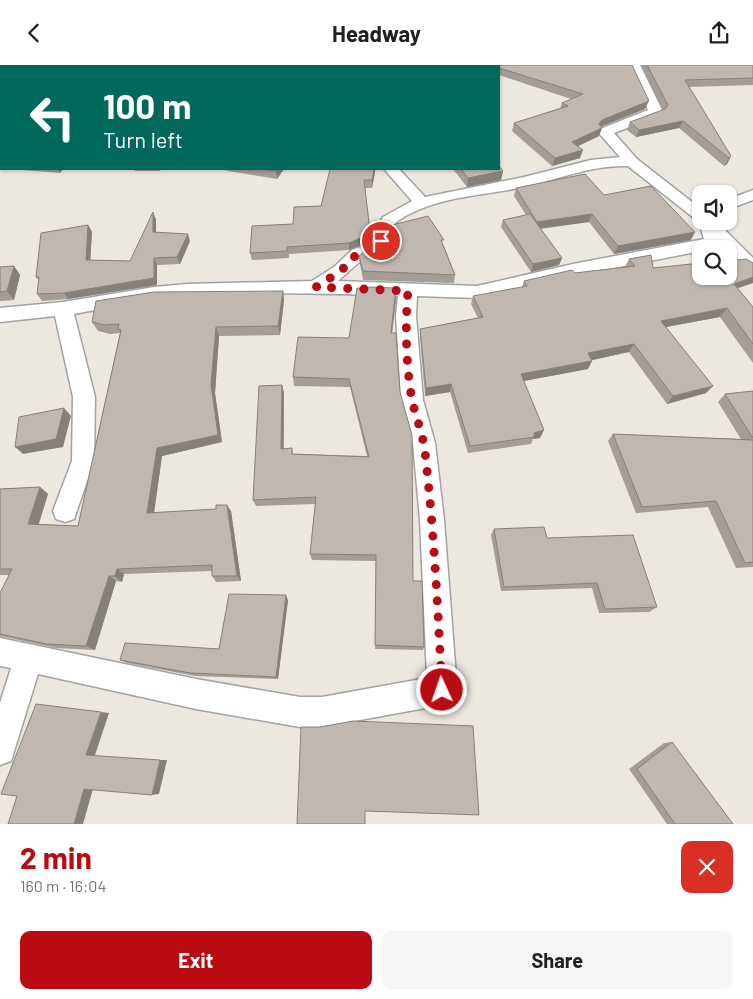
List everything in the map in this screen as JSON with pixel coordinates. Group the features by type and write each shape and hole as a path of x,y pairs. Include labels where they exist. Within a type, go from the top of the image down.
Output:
{"street":[{"path":"634,65 656,112 606,132 632,162 692,210"},
{"path":"316,287 342,270 353,256 362,250 375,249 381,241 383,226 392,217 422,202 524,182 613,160 632,162"},
{"path":"392,170 422,202"},
{"path":"737,201 753,195"},
{"path":"0,315 63,309 179,291 316,287 477,292 573,270 713,243 707,221 753,268"},
{"path":"0,652 196,693 300,712 322,712 442,690 432,521 424,443 412,400 408,355 406,316 408,291"},
{"path":"63,309 84,397 83,461 65,511"},
{"path":"0,750 29,657"}],"building":[{"path":"500,65 632,65 649,101 602,120 599,124 602,128 572,142 583,150 555,158 514,123 568,106 562,103 583,94 500,68"},
{"path":"647,65 753,65 753,78 685,80 731,156 729,158 683,121 639,130 630,122 665,109 668,105"},
{"path":"500,167 503,171 468,178 462,170 500,170"},
{"path":"330,170 374,170 372,180 364,180 370,231 368,235 349,243 287,247 287,251 250,253 252,226 293,224 294,207 321,206"},
{"path":"585,174 604,195 651,186 695,232 618,246 592,214 537,222 516,188"},
{"path":"153,212 153,232 188,234 177,257 154,258 154,278 64,293 37,294 39,277 36,277 41,233 88,225 86,260 130,261"},
{"path":"530,214 562,258 533,264 503,220"},
{"path":"428,216 444,240 441,240 455,275 363,271 359,256 365,251 383,245 392,225"},
{"path":"651,255 653,268 692,264 692,285 735,285 753,307 753,344 727,308 661,321 713,386 673,396 634,344 588,353 592,361 521,374 544,430 534,433 534,437 470,446 451,384 426,388 420,329 483,317 473,296 527,286 524,281 572,270 575,273 635,266 629,259"},
{"path":"746,259 753,263 753,277 737,283 737,260"},
{"path":"14,266 7,291 0,292 0,267"},
{"path":"366,287 396,288 391,333 396,333 400,392 412,435 413,581 422,581 424,647 375,645 376,555 310,554 316,497 253,500 259,386 282,385 281,449 292,448 292,454 369,457 349,379 293,377 298,337 349,338 357,288 367,289"},
{"path":"283,291 278,326 216,327 211,384 218,435 157,448 147,513 216,509 216,505 227,505 237,576 212,576 212,565 117,569 115,576 109,576 86,646 46,644 0,634 0,593 12,569 0,569 0,489 40,487 28,524 78,526 121,330 118,329 119,324 104,325 92,322 96,301 154,292"},
{"path":"753,391 753,438 725,394"},
{"path":"64,408 56,439 15,447 19,417"},
{"path":"613,434 753,440 753,562 745,563 716,501 642,507"},
{"path":"544,527 547,538 633,535 657,607 605,609 597,583 504,587 494,529"},
{"path":"229,594 286,595 276,677 190,673 120,660 125,643 219,649"},
{"path":"36,704 101,712 86,755 160,760 152,795 84,789 74,824 8,824 17,796 1,794"},
{"path":"353,721 473,726 479,815 365,811 365,824 297,824 301,727 320,727"},
{"path":"672,742 733,824 675,824 637,769"}],"route":[{"path":"381,241 375,249 362,250 353,256 342,270 316,287 408,291 406,316 412,400 424,443 432,521 442,690"}]}
